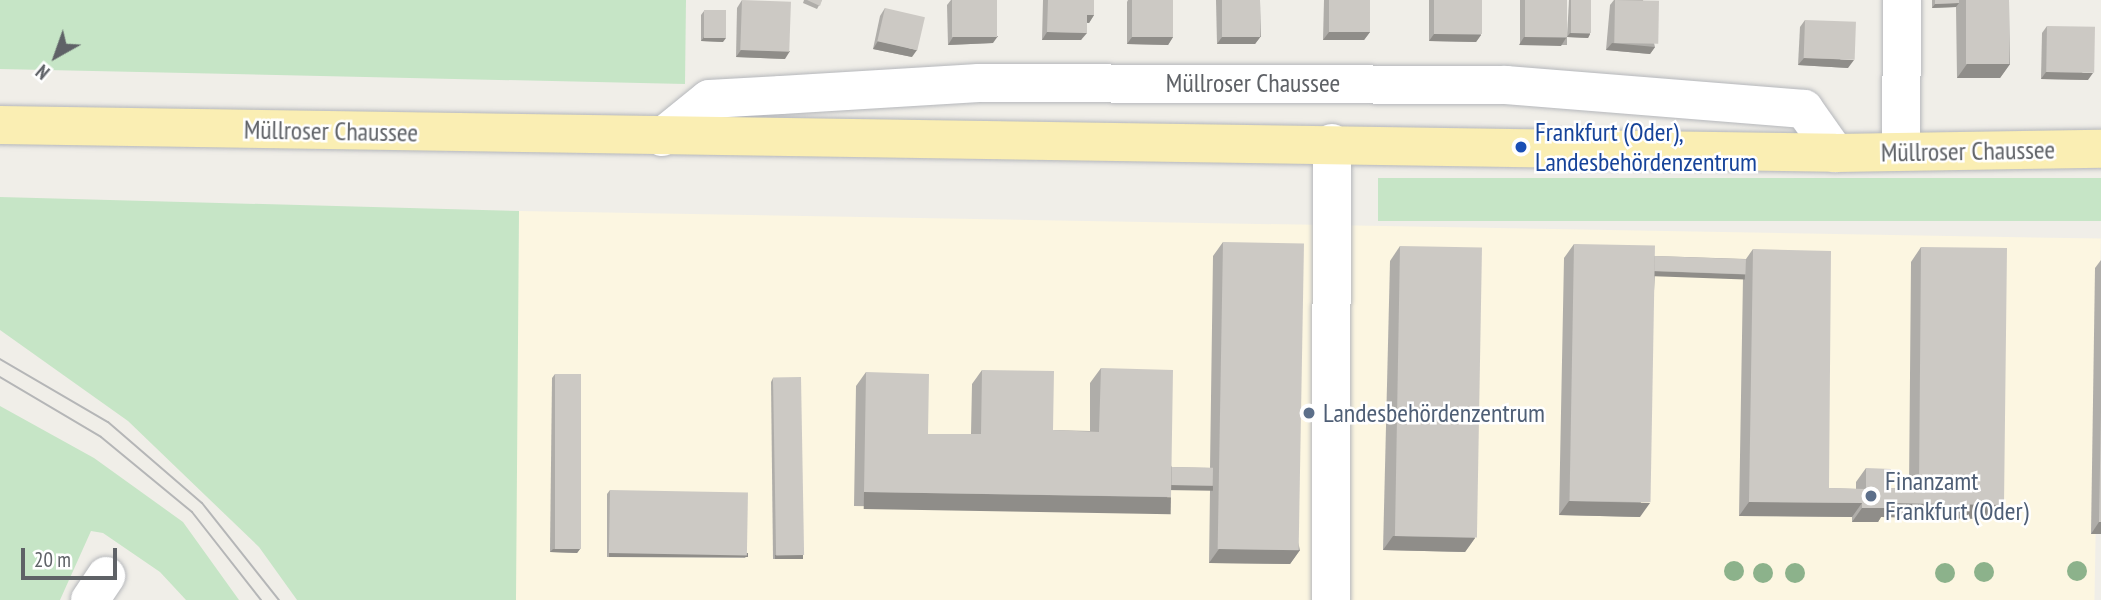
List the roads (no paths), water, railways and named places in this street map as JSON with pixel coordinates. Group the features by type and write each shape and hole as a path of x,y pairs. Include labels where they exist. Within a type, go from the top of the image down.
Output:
{"main road":[{"name":"Müllroser Chaussee","path":"0,125 662,137 1332,143 1835,153 2101,149"}],"street":[{"path":"1901,151 1902,0"},
{"name":"Müllroser Chaussee","path":"662,137 709,99 757,96 979,83 1506,85 1804,109 1835,153"},
{"path":"1331,600 1332,143"}],"tram line":[{"path":"0,359 108,422 202,503 279,600"},
{"path":"0,377 101,437 192,512 261,600"}],"place":[{"name":"Frankfurt (Oder), Landesbehördenzentrum","path":"1521,147"},
{"name":"Landesbehördenzentrum","path":"1309,413"},
{"name":"Finanzamt Frankfurt (Oder)","path":"1871,496"}]}
